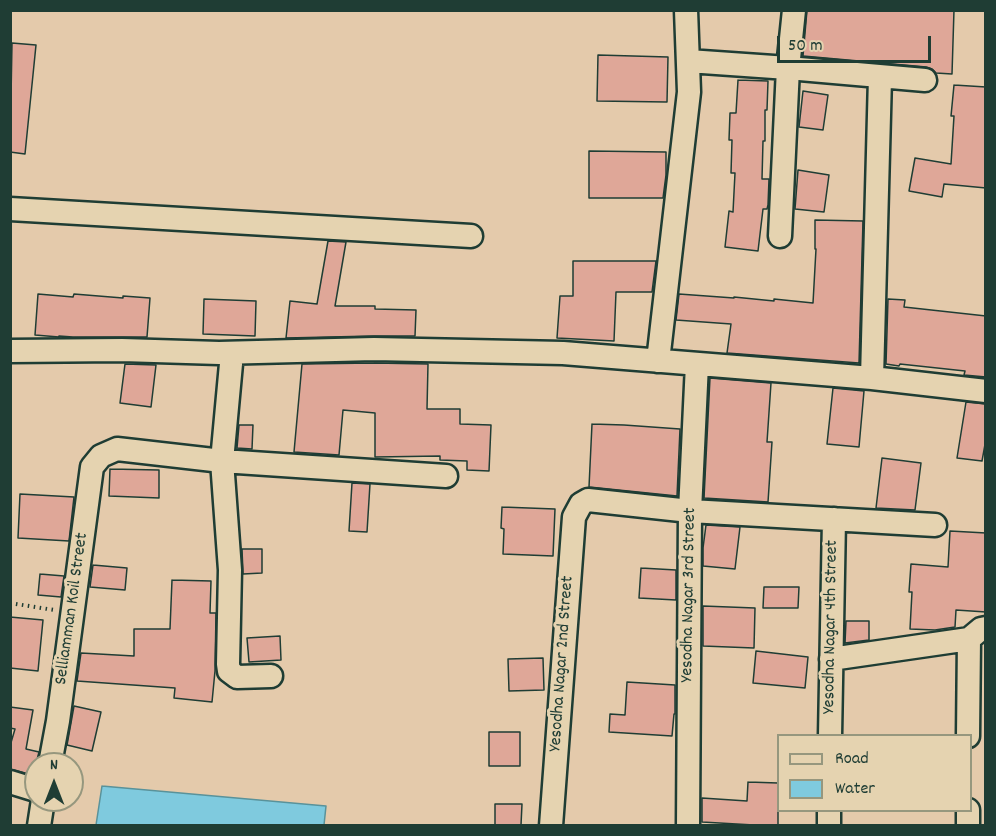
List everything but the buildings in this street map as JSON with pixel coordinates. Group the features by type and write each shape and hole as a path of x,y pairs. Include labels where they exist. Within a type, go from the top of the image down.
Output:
{"street":[{"path":"658,361 689,92 686,10"},
{"path":"780,236 788,68 794,10"},
{"path":"688,62 925,80"},
{"path":"873,378 880,77"},
{"path":"10,209 471,236"},
{"path":"10,351 122,350 232,353 375,349 563,353 873,378 986,391"},
{"path":"232,353 222,461 230,570 229,671 237,676 271,676"},
{"name":"Yesodha Nagar 3rd Street","path":"688,825 690,511 697,364"},
{"name":"Selliamman Koil Street","path":"52,752 92,467 101,456 117,449 222,461"},
{"path":"222,461 446,476"},
{"name":"Yesodha Nagar 2nd Street","path":"551,825 574,517 581,504 588,500 690,511"},
{"path":"690,511 935,525"},
{"name":"Yesodha Nagar 4th Street","path":"830,734 834,519"},
{"path":"831,659 977,634 969,734"}],"path":[{"path":"10,603 73,612"}],"water":[{"path":"102,786 326,806 324,825 96,825"}]}
